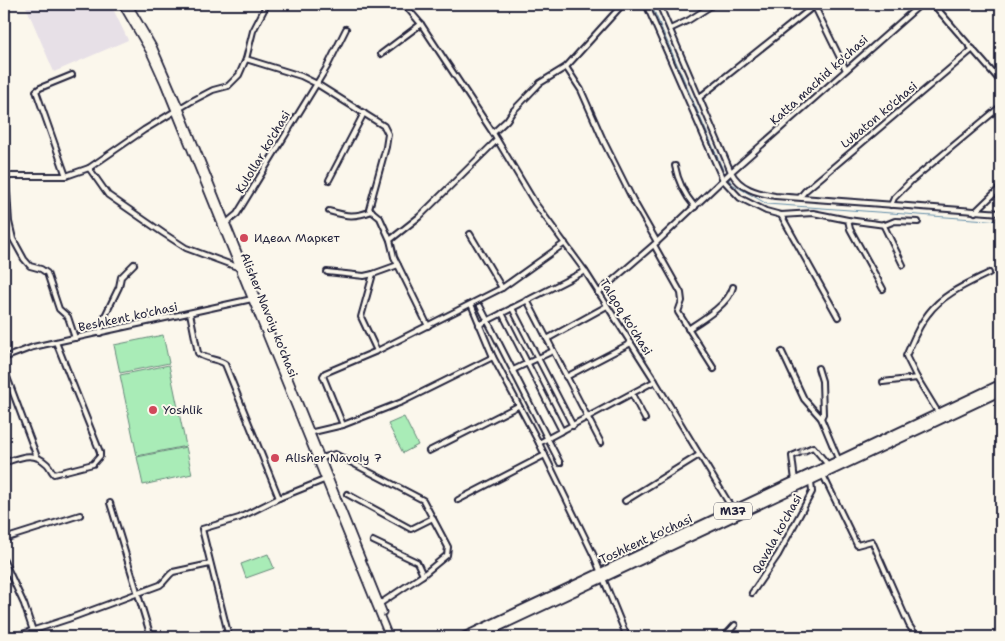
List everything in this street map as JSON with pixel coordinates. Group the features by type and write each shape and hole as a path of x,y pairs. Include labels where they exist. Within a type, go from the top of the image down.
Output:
{"highway":[{"name":"Toshkent ko'chasi","path":"735,514 795,482 1001,384"},
{"name":"Toshkent ko'chasi","path":"464,637 811,481 1001,390"},
{"name":"Toshkent ko'chasi","path":"477,637 602,575"}],"main road":[{"name":"Alisher Navoiy ko'chasi","path":"122,4 150,52 178,110"},
{"name":"Alisher Navoiy ko'chasi","path":"128,4 154,49 308,433 324,480 378,605"},
{"name":"Alisher Navoiy ko'chasi","path":"308,433 321,458 391,637"}],"street":[{"path":"75,338 68,316 59,309 47,274 41,269 30,266 13,239 9,222 5,177 66,176 89,168 144,130 213,90 228,86 239,74 246,59 253,31 267,4"},
{"name":"Talqoq ko'chasi","path":"404,4 421,24 493,133 535,203 585,271 655,381 735,514"},
{"path":"493,133 540,83 566,67 623,4"},
{"path":"646,4 723,180 740,198 766,211 781,215 814,213 848,220 883,224 895,221 918,222"},
{"path":"659,4 736,181 758,193 775,196 1001,213"},
{"path":"670,29 689,20 714,4"},
{"name":"Katta machid ko'chasi","path":"598,293 921,4"},
{"path":"933,4 1001,82"},
{"path":"700,97 814,5 846,70"},
{"path":"381,54 421,24"},
{"name":"Kulollar ko'chasi","path":"225,224 237,214 327,68 346,29"},
{"name":"Lubaton ko'chasi","path":"800,197 973,48"},
{"path":"246,59 301,76 384,126 388,134 386,147 369,208 380,218 390,240 394,257 428,326"},
{"path":"566,67 581,90 616,167 681,293 682,300 678,312 714,369"},
{"path":"66,176 36,91 72,75"},
{"path":"891,206 894,198 911,181 1001,106"},
{"path":"329,180 364,113"},
{"path":"390,240 419,217 497,140"},
{"path":"675,166 677,180 686,196 695,206"},
{"path":"89,168 108,194 163,233 186,248 242,269"},
{"path":"975,212 1001,187"},
{"path":"329,212 352,217 372,211"},
{"path":"781,215 838,317"},
{"path":"848,220 850,229 883,289"},
{"path":"883,224 903,265"},
{"path":"470,234 502,288"},
{"path":"343,426 323,376 325,373 377,351 502,288 565,243"},
{"path":"100,332 101,324 119,287 121,277 134,264"},
{"path":"327,272 364,276 398,265"},
{"path":"479,325 585,271"},
{"path":"939,414 906,356 926,315 941,300 966,284 989,273"},
{"path":"373,274 361,317 377,351"},
{"path":"688,328 707,317 732,295 734,287"},
{"name":"Beshkent ko'chasi","path":"4,358 56,342 254,299"},
{"path":"527,300 601,442"},
{"path":"471,304 493,357 539,443 602,575 627,637"},
{"path":"480,306 560,463"},
{"path":"547,339 607,306"},
{"path":"512,308 573,426"},
{"path":"190,313 198,353 204,357 220,360 225,364 279,498"},
{"path":"502,313 562,431"},
{"path":"6,462 28,455 36,457 47,465 54,474 93,464 100,456 56,342"},
{"path":"566,377 630,343"},
{"path":"513,370 553,350"},
{"path":"782,352 804,399 821,418 840,461"},
{"path":"308,433 343,426 402,402 493,357"},
{"path":"818,368 822,381 823,414 821,418"},
{"path":"4,369 36,457"},
{"path":"883,382 917,378"},
{"path":"539,443 655,381"},
{"path":"632,394 646,419"},
{"path":"429,451 518,406"},
{"path":"795,482 792,456 813,447 829,466"},
{"path":"321,458 335,454 423,500 448,547 447,555 423,575 378,605"},
{"path":"458,500 545,455"},
{"path":"625,501 699,455"},
{"path":"823,475 857,545 872,541 909,625 917,637"},
{"path":"215,637 229,635 202,529 239,518 279,498 324,480"},
{"name":"Qavala ko'chasi","path":"752,594 778,555 812,492 811,481"},
{"path":"347,494 411,529 433,518"},
{"path":"110,503 151,637"},
{"path":"4,539 80,515"},
{"path":"373,541 417,562 423,575"},
{"path":"4,561 24,604 35,637"},
{"path":"12,637 68,620 160,584 173,572 210,564"},
{"path":"724,637 735,625"}],"shaded area":[{"path":"25,4 108,4 114,11 128,40 54,72"}],"green space":[{"path":"163,335 169,363 120,373 114,345"},
{"name":"Yoshlik","path":"169,365 186,446 137,456 120,375"},
{"path":"404,417 418,445 403,453 388,424"},
{"path":"186,447 192,474 143,485 137,457"},
{"path":"268,554 274,568 246,578 241,564"}],"waterway":[{"path":"651,4 723,170 732,184 767,204 1001,221"}],"place":[{"name":"Идеал Маркет","path":"244,238"},
{"name":"Yoshlik","path":"153,410"},
{"name":"Alisher Navoiy 7","path":"275,458"}]}
